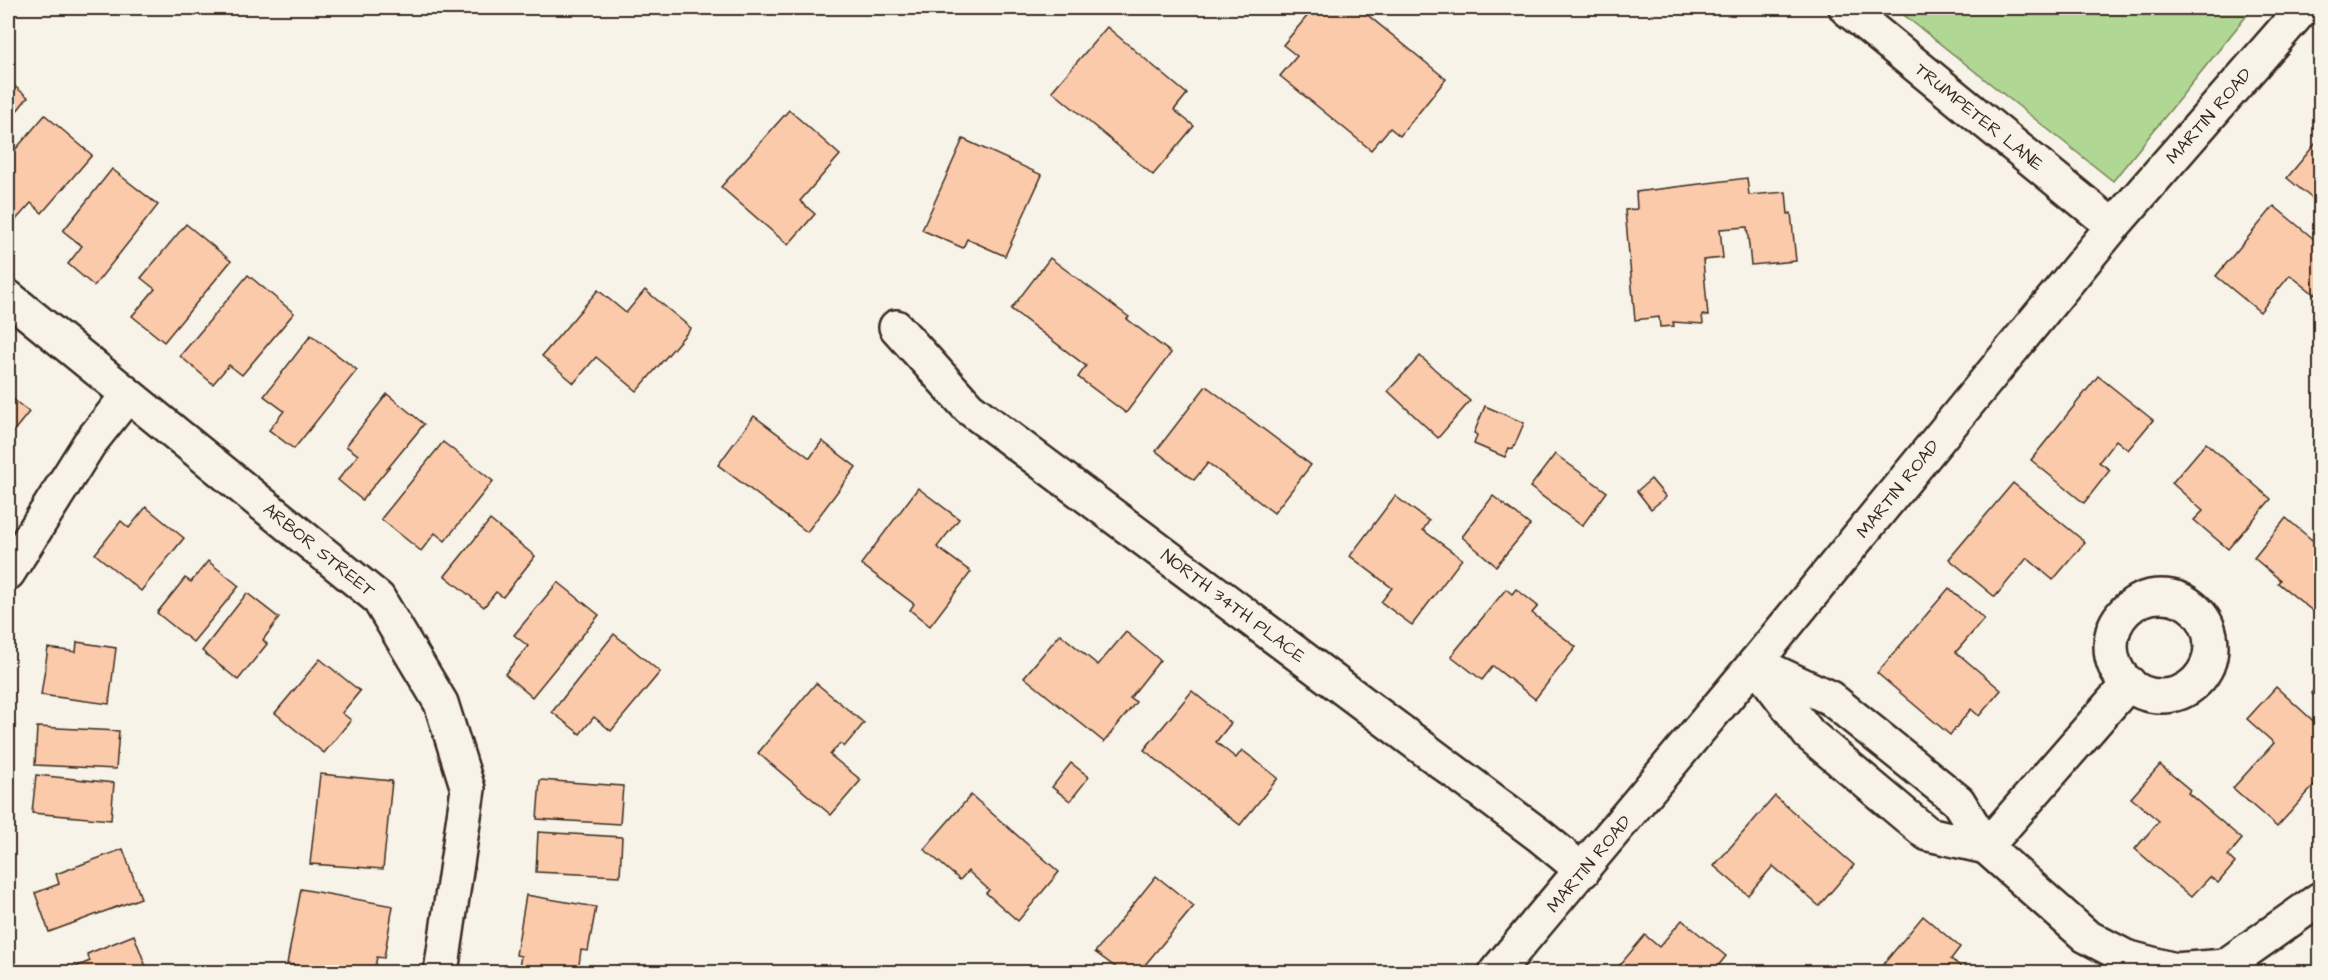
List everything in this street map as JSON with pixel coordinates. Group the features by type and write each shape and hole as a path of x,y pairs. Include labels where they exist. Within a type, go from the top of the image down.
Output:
{"street":[{"name":"TRUMPETER LANE","path":"1846,8 2113,226"},
{"name":"MARTIN ROAD","path":"1496,972 1583,871 2113,226 2302,8"},
{"name":"ARBOR STREET","path":"8,297 378,598 441,703 468,789 441,972"},
{"name":"NORTH 34TH PLACE","path":"896,327 969,408 1530,828 1583,871"},
{"path":"8,573 89,444 129,395"},
{"path":"1755,663 1809,734 1928,834 1986,848"},
{"path":"1755,663 1830,698 1958,801 1986,848 2086,936 2126,957 2175,970 2225,966 2320,899"},
{"path":"1986,848 2129,683"}],"green space":[{"path":"1895,8 2251,8 2252,9 2113,181"}],"building":[{"path":"789,8 804,8 797,15"},
{"path":"1314,8 1367,8 1364,12 1446,79 1400,136 1390,128 1371,150 1280,76 1297,56 1283,45"},
{"path":"1107,27 1187,94 1174,110 1194,126 1153,175 1052,91"},
{"path":"8,81 28,97 8,122"},
{"path":"789,110 840,155 800,201 815,214 788,245 721,187"},
{"path":"45,115 92,155 42,213 31,203 13,223 8,218 8,158"},
{"path":"2320,138 2320,205 2287,178"},
{"path":"963,139 1042,175 1005,256 967,239 963,248 922,230"},
{"path":"112,169 158,205 94,286 68,264 82,246 63,231"},
{"path":"1747,178 1749,195 1786,192 1788,214 1791,213 1796,261 1751,265 1747,227 1720,229 1723,258 1703,260 1708,316 1702,315 1703,324 1673,322 1674,326 1660,327 1659,317 1635,320 1625,210 1637,209 1636,192"},
{"path":"2274,206 2320,244 2320,287 2314,294 2290,275 2260,312 2216,276"},
{"path":"186,224 231,261 164,342 132,316 155,289 141,278"},
{"path":"1050,258 1129,317 1127,319 1171,353 1126,413 1078,377 1086,366 1011,309"},
{"path":"248,275 294,313 242,375 229,365 213,384 180,356"},
{"path":"598,290 626,313 645,290 691,328 637,391 596,357 574,383 542,356"},
{"path":"311,335 357,370 294,449 269,430 284,411 264,396"},
{"path":"1420,356 1470,401 1438,438 1388,391"},
{"path":"2098,376 2153,420 2128,450 2116,440 2099,462 2110,470 2084,503 2031,460"},
{"path":"1206,386 1311,465 1274,513 1208,463 1194,480 1156,451"},
{"path":"387,394 424,424 362,500 338,480 358,455 346,446"},
{"path":"8,395 29,412 8,438"},
{"path":"1485,406 1524,423 1513,449 1509,448 1505,457 1474,444 1477,435 1474,433"},
{"path":"754,416 810,458 822,441 856,467 807,532 718,465"},
{"path":"443,442 493,481 445,541 435,533 421,551 381,519"},
{"path":"2206,443 2271,499 2228,549 2194,520 2203,511 2172,483"},
{"path":"1555,454 1607,492 1582,526 1530,487"},
{"path":"1651,479 1666,497 1651,509 1637,491"},
{"path":"2013,483 2085,542 2053,580 2027,558 1995,597 1949,559"},
{"path":"918,488 959,519 937,547 971,572 930,626 910,610 914,604 861,564"},
{"path":"1395,496 1429,521 1423,530 1462,559 1412,625 1381,602 1392,588 1350,556"},
{"path":"1493,496 1530,525 1496,566 1462,537"},
{"path":"146,507 184,538 141,591 95,554 121,521 129,528"},
{"path":"2286,518 2312,540 2314,537 2320,542 2320,617 2278,583 2280,580 2254,558"},
{"path":"490,520 535,556 503,597 496,592 484,607 445,576"},
{"path":"208,561 239,586 193,642 157,613 185,578 191,582"},
{"path":"558,582 599,615 532,697 505,674 528,646 514,635"},
{"path":"1949,588 1984,619 1956,652 2001,690 1979,716 1971,709 1950,735 1877,673"},
{"path":"1506,589 1512,594 1516,589 1538,606 1532,613 1576,647 1535,699 1493,666 1482,680 1451,656"},
{"path":"247,593 279,618 263,640 267,644 238,680 202,651"},
{"path":"1126,632 1160,660 1130,698 1136,702 1104,742 1024,677 1060,634 1098,665"},
{"path":"614,634 660,672 611,731 594,717 580,734 552,712"},
{"path":"77,642 116,648 109,704 41,695 48,648 76,652"},
{"path":"320,659 360,691 342,713 351,720 324,753 275,713"},
{"path":"2320,682 2320,701 2311,693"},
{"path":"816,683 864,723 844,747 840,743 830,755 861,780 831,815 758,753"},
{"path":"2276,687 2320,727 2320,779 2277,827 2233,788 2274,743 2247,719"},
{"path":"1192,691 1231,723 1216,742 1236,758 1242,750 1278,778 1240,825 1144,750"},
{"path":"37,727 119,731 116,769 35,765"},
{"path":"1071,763 1089,777 1070,801 1052,787"},
{"path":"2160,765 2190,790 2188,793 2242,839 2228,856 2235,863 2218,883 2210,877 2191,897 2135,849 2159,821 2131,798"},
{"path":"320,774 392,781 383,869 310,864"},
{"path":"36,775 114,783 111,820 32,813"},
{"path":"540,780 623,786 620,824 537,819"},
{"path":"971,795 1059,872 1018,921 986,893 989,890 968,871 960,880 924,849"},
{"path":"1775,796 1854,865 1819,906 1773,866 1748,895 1714,866"},
{"path":"538,832 622,837 620,876 536,872"},
{"path":"123,849 141,898 49,932 35,893 59,884 56,874"},
{"path":"1156,876 1194,906 1139,972 1122,972 1095,952"},
{"path":"301,889 393,906 384,958 377,957 374,972 334,972 287,964"},
{"path":"526,895 596,907 588,951 581,950 578,972 518,972 521,956 516,955"},
{"path":"1923,916 1960,947 1951,959 1968,972 1877,972"},
{"path":"1682,920 1726,956 1713,972 1614,972 1645,935 1659,947"},
{"path":"134,935 148,972 63,972 90,961 87,954"}]}
